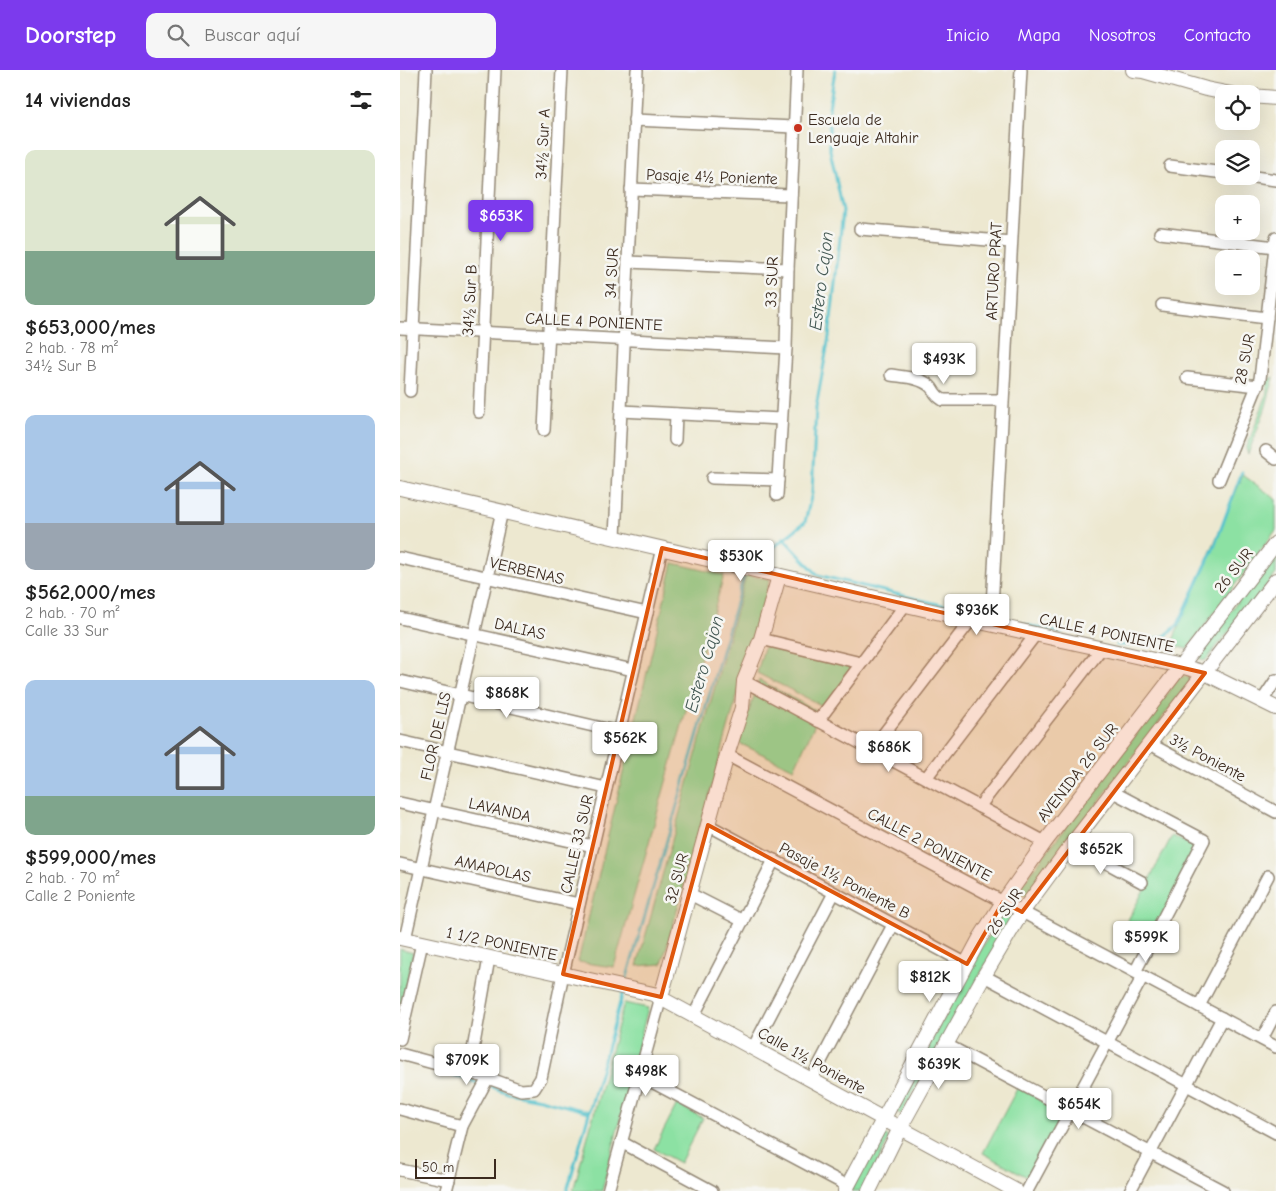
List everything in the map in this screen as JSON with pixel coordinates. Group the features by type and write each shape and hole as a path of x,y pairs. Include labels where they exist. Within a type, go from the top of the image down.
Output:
{"street":[{"path":"410,391 426,70"},
{"name":"34½ Sur B","path":"479,412 495,70"},
{"name":"34½ Sur A","path":"544,430 562,70"},
{"name":"34 SUR","path":"615,537 637,70"},
{"name":"33 SUR","path":"777,495 786,348 797,70"},
{"name":"ARTURO PRAT","path":"991,625 1021,70"},
{"path":"1133,70 1215,91"},
{"path":"1260,97 1276,98"},
{"path":"634,120 794,127"},
{"path":"1170,166 1215,172"},
{"path":"1260,178 1276,180"},
{"name":"Pasaje 4½ Poniente","path":"631,189 791,195"},
{"path":"860,229 1011,242"},
{"path":"1160,233 1275,243"},
{"name":"28 SUR","path":"1219,480 1258,386 1275,243"},
{"path":"628,262 788,269"},
{"path":"1162,305 1267,318"},
{"name":"CALLE 4 PONIENTE","path":"400,328 786,348"},
{"path":"891,375 915,378 930,386 935,395 943,400 1002,400"},
{"path":"1188,378 1258,386"},
{"path":"621,411 781,419"},
{"path":"674,440 676,414"},
{"path":"1266,451 1276,459"},
{"path":"712,478 778,480"},
{"path":"400,488 662,548"},
{"name":"FLOR DE LIS","path":"402,939 421,869 502,511"},
{"name":"26 SUR","path":"1181,666 1276,543"},
{"name":"CALLE 4 PONIENTE","path":"662,548 991,625 1181,666 1205,673 1276,708"},
{"name":"CALLE 33 SUR","path":"488,1078 522,1090 534,1089 541,1078 563,974 662,548"},
{"name":"VERBENAS","path":"400,558 647,613"},
{"name":"32 SUR","path":"608,1191 727,755 742,708 744,681 761,639 779,576"},
{"path":"1205,673 1276,580"},
{"path":"818,721 904,605"},
{"name":"DALIAS","path":"400,618 633,670"},
{"path":"872,749 971,620"},
{"path":"926,778 1036,634"},
{"path":"761,639 862,664"},
{"path":"979,807 1101,649"},
{"name":"AVENIDA 26 SUR","path":"1003,902 1046,842 1181,666"},
{"name":"26 SUR","path":"869,1191 900,1128 984,976 1022,912 1072,844 1205,673"},
{"path":"1262,701 1276,680"},
{"path":"400,681 619,732"},
{"path":"744,681 1046,842"},
{"path":"400,741 606,788"},
{"name":"3½ Poniente","path":"1150,744 1276,812"},
{"name":"CALLE 2 PONIENTE","path":"727,755 1276,1047"},
{"path":"1027,1191 1107,1042 1204,840 1113,792"},
{"name":"LAVANDA","path":"400,803 593,846"},
{"name":"Pasaje 1½ Poniente B","path":"708,825 967,964"},
{"path":"1072,844 1142,882"},
{"path":"694,1015 774,860"},
{"name":"AMAPOLAS","path":"400,864 579,904"},
{"path":"1200,1006 1268,876"},
{"path":"753,1048 834,893"},
{"path":"690,894 743,921"},
{"name":"26 SUR","path":"846,1189 980,938 1003,902"},
{"path":"811,1080 893,925"},
{"name":"1 1/2 PONIENTE","path":"402,939 643,991"},
{"path":"400,1039 422,943"},
{"path":"469,1073 489,958"},
{"path":"984,976 1276,1133"},
{"name":"Calle 1½ Poniente","path":"643,991 694,1015 1016,1191"},
{"path":"1262,1039 1276,1012"},
{"path":"1130,1191 1222,1018"},
{"path":"947,1045 1223,1191"},
{"path":"400,1054 488,1078 462,1126 447,1186 400,1170"},
{"path":"639,1075 846,1189"},
{"path":"400,1109 462,1126"},
{"path":"621,1142 712,1191"}],"highlighted area":[{"path":"662,548 1205,673 1022,912 1003,902 967,964 708,825 661,997 563,974"}],"green space":[{"path":"1274,377 1266,407 1248,454 1246,449 1266,397 1268,380"},
{"path":"1243,475 1276,499 1276,530 1187,649 1171,645"},
{"path":"1276,551 1276,574 1205,661 1198,657 1198,654"},
{"path":"673,563 724,575 614,967 578,962"},
{"path":"746,575 770,579 662,964 637,966"},
{"path":"765,644 855,665 825,707 757,673"},
{"path":"1186,676 1191,680 1028,895 1022,895 1020,887 1180,677"},
{"path":"759,680 820,713 794,769 739,743"},
{"path":"1172,836 1197,848 1153,935 1127,922"},
{"path":"1006,909 1011,912 1012,918 901,1114 895,1111 967,972"},
{"path":"400,949 413,953 400,1012"},
{"path":"624,1003 648,1008 602,1191 573,1191"},
{"path":"1018,1087 1065,1113 1029,1178 983,1153"},
{"path":"677,1104 703,1118 680,1163 654,1149"},
{"path":"882,1136 887,1136 889,1139 864,1191 850,1191"}],"waterway":[{"name":"Estero Cajon","path":"753,564 805,522 812,493 816,407 829,337 843,211 830,150 829,108 835,70"},
{"path":"1117,645 1131,645 1165,636 1178,625 1215,545 1242,472"},
{"path":"783,538 818,575 983,615"},
{"name":"Estero Cajon","path":"625,984 745,572"},
{"path":"1009,621 1062,633"},
{"name":"Estero Cajon","path":"567,1191 623,992"},
{"path":"451,1074 481,1084"},
{"path":"487,1085 508,1093 589,1112"}],"place":[{"name":"Escuela de Lenguaje Altahir","path":"798,128"}]}
